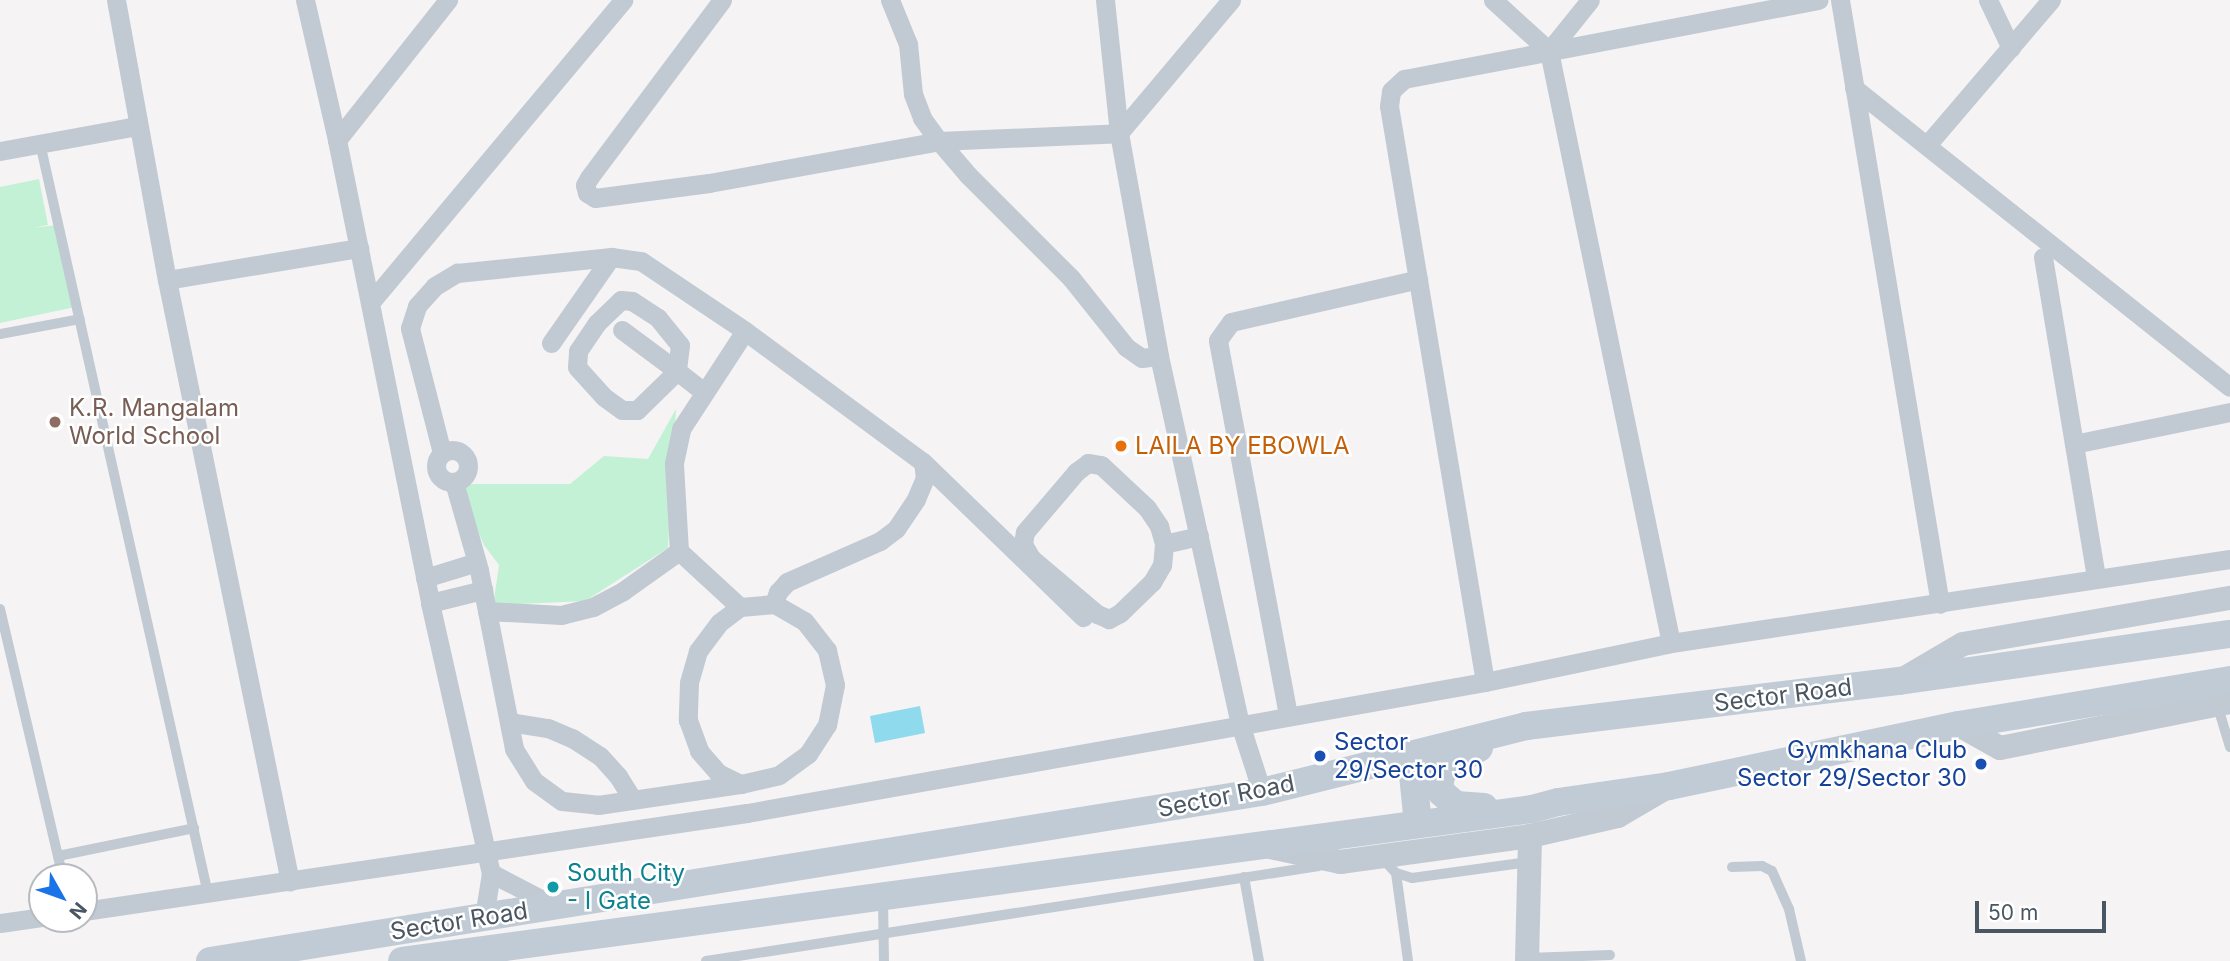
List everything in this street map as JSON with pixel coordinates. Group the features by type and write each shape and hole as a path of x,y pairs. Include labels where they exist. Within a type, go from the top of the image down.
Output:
{"main road":[{"path":"1899,681 2230,634"},
{"name":"Sector Road","path":"210,961 1262,792 1526,726 1899,681"},
{"name":"Sector Road","path":"402,961 1418,824 1531,823 1558,802 1669,786 1959,725 2226,695"},
{"path":"1526,726 1449,765 1442,773 1439,784 1442,793 1456,804 1531,823"},
{"path":"1411,755 1418,824"},
{"path":"977,838 981,882"},
{"path":"941,844 948,886"}],"street":[{"path":"116,0 167,280 290,882"},
{"path":"305,0 337,140 430,603 484,853 491,873 484,917"},
{"path":"337,140 448,0"},
{"path":"370,303 623,0"},
{"path":"722,0 589,178 585,185 587,193 595,198 709,183 939,141 1119,133 1231,0"},
{"path":"890,0 908,44 913,94 922,118 939,141 975,183 1071,278 1126,347 1142,358 1159,356"},
{"path":"1105,0 1119,133 1159,356 1240,724 1262,792"},
{"path":"1493,0 1549,51 1671,643"},
{"path":"1549,51 1590,0"},
{"path":"1485,682 1389,106 1391,90 1405,79 1751,8 1819,0"},
{"path":"1840,0 1940,604"},
{"path":"1988,0 2011,48"},
{"path":"1927,145 2051,0"},
{"path":"1854,88 2230,387"},
{"path":"0,151 138,126"},
{"path":"167,280 359,248"},
{"path":"551,343 611,257"},
{"path":"741,784 718,773 699,751 688,720 690,683 698,651 719,623 740,607 774,604 804,621 827,650 835,684 827,725 808,754 779,775 741,784 598,805 562,801 534,781 514,749 477,562 454,482 444,480 437,472 437,462 442,453 410,328 417,306 435,286 457,273 611,257 641,261 745,331 923,462 1083,617"},
{"path":"2043,257 2096,578"},
{"path":"1288,715 1218,340 1231,322 1418,279"},
{"path":"621,300 632,301 658,318 680,345 677,371 637,410 622,410 604,397 577,366 578,351 597,323 621,300"},
{"path":"622,330 703,391"},
{"path":"740,607 678,551 674,463 681,429 703,391 745,331"},
{"path":"2074,444 2230,412"},
{"path":"774,604 778,592 787,582 880,541 896,529 916,499 925,478 923,462"},
{"path":"1088,463 1101,465 1147,508 1159,526 1164,544 1162,565 1152,582 1120,613 1109,619 1097,614 1031,558 1023,544 1025,532 1076,472 1088,463"},
{"path":"1164,544 1199,536"},
{"path":"487,611 561,615 593,607 678,551"},
{"path":"98,909 747,813 1485,682 1671,643 2230,559"},
{"path":"425,578 477,562"},
{"path":"430,603 483,590"},
{"name":"Sector Road","path":"1899,681 1963,644 2230,598"},
{"path":"509,722 548,728 590,750 618,776 633,800"},
{"path":"1259,845 1340,862 1389,865 1531,823 1527,960"},
{"path":"491,873 554,906"},
{"path":"0,923 28,919"}],"lane":[{"path":"40,143 209,894"},
{"path":"0,334 80,319"},
{"path":"0,609 60,863"},
{"path":"2226,695 2230,747"},
{"path":"58,856 194,828"},
{"path":"706,961 1340,862"},
{"path":"1389,865 1412,878 1529,862"},
{"path":"1389,865 1408,961"},
{"path":"1732,867 1762,866 1772,871 1789,909 1801,961"},
{"path":"1244,877 1259,961"},
{"path":"883,895 886,933 884,961"},
{"path":"1527,960 1610,954"}],"green space":[{"path":"39,179 48,225 33,228 57,225 75,307 0,323 0,187"},
{"path":"676,409 668,548 585,601 496,605 494,600 499,565 484,545 472,518 463,484 570,484 604,456 648,459"}],"water":[{"path":"920,706 925,733 875,743 870,716"}],"place":[{"name":"K.R. Mangalam World School","path":"55,422"},
{"name":"LAILA BY EBOWLA","path":"1121,446"},
{"name":"Sector 29/Sector 30","path":"1320,756"},
{"name":"Gymkhana Club Sector 29/Sector 30","path":"1981,764"},
{"name":"South City - I Gate","path":"553,887"}]}
